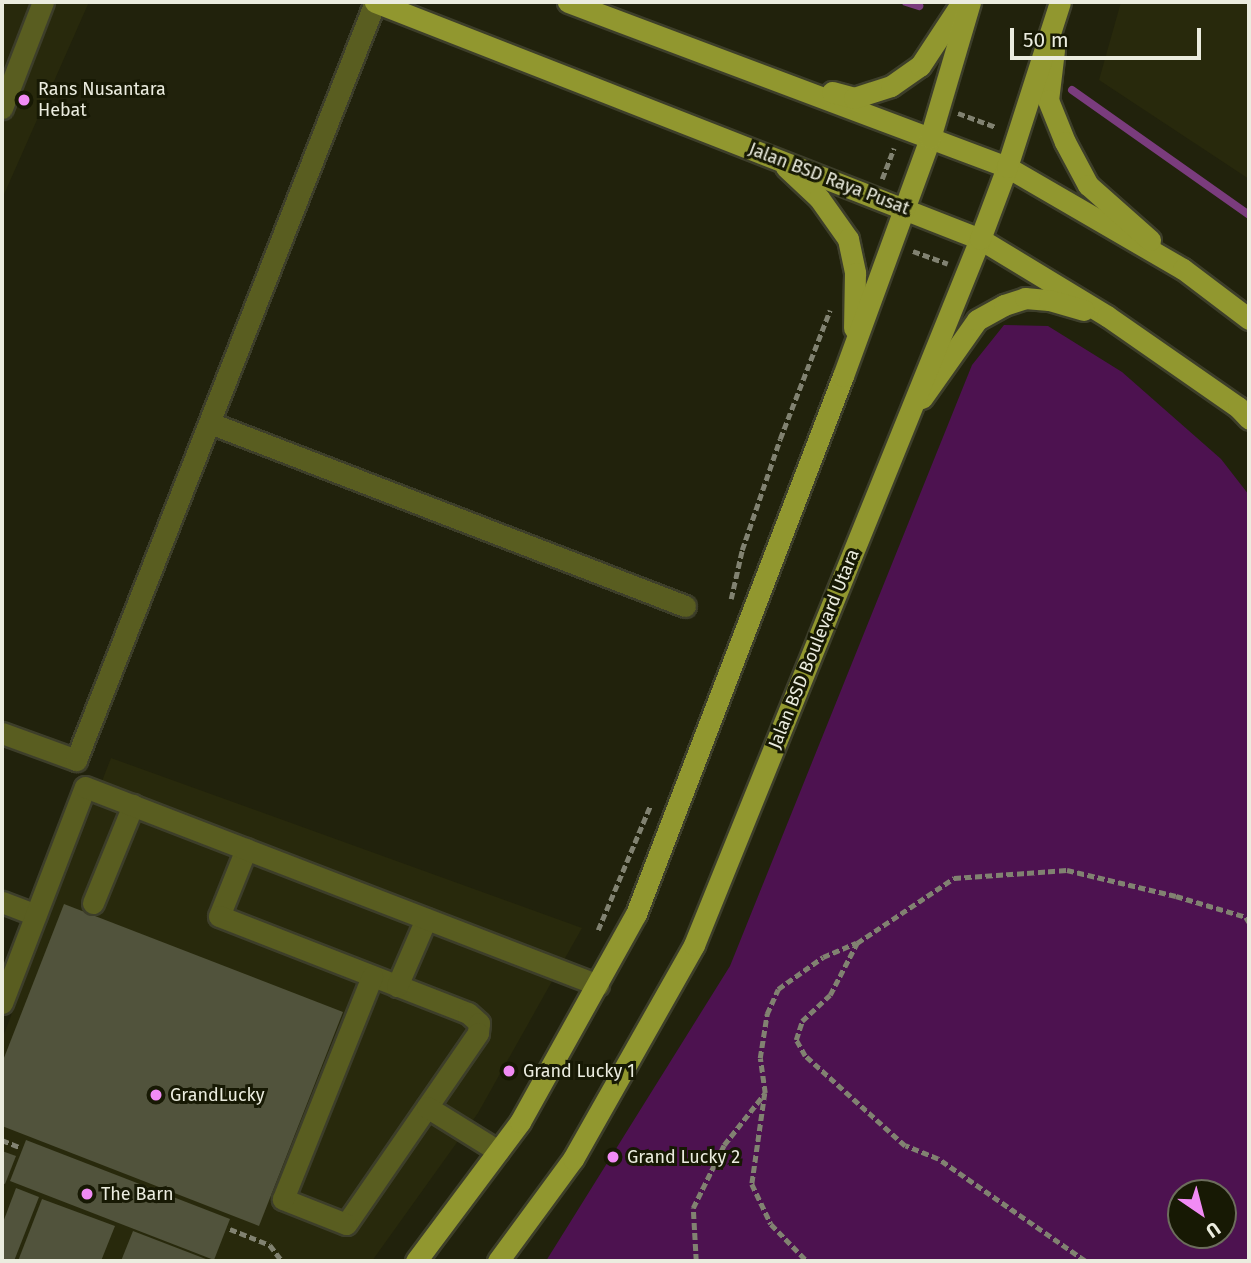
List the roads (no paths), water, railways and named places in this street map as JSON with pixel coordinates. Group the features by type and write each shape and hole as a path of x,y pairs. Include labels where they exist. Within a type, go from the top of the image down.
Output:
{"main road":[{"name":"Jalan BSD Raya Pusat","path":"375,2 980,239 1107,316 1238,407 1249,419"},
{"path":"568,2 1007,167 1183,269"},
{"path":"746,69 854,97 891,86 920,66 962,2"},
{"path":"416,1261 520,1122 636,914 930,138 970,2"},
{"path":"1060,2 1048,100 1065,142 1088,185 1183,269 1249,319"},
{"name":"Jalan BSD Boulevard Utara","path":"498,1261 573,1159 694,945 980,239 1007,167 1060,2"},
{"path":"777,159 819,198 848,239 855,273 853,347"},
{"path":"908,416 942,373 977,320 1004,304 1025,298 1049,300 1107,316"}],"lane":[{"path":"2,108 43,2"},
{"path":"2,733 76,760 375,2"},
{"path":"210,422 685,607"},
{"path":"2,1003 85,787 597,985"},
{"path":"93,903 133,805"},
{"path":"246,849 219,916 468,1013 479,1023 478,1033 346,1224 283,1199 372,976"},
{"path":"2,902 36,915"},
{"path":"397,986 426,919"},
{"path":"428,1107 498,1151"}],"waterway":[{"path":"906,2 919,6"},
{"path":"1072,90 1249,215"}],"place":[{"name":"Rans Nusantara Hebat","path":"24,100"},
{"name":"Grand Lucky 1","path":"509,1071"},
{"name":"GrandLucky","path":"156,1095"},
{"name":"Grand Lucky 2","path":"613,1157"},
{"name":"The Barn","path":"87,1194"}]}
